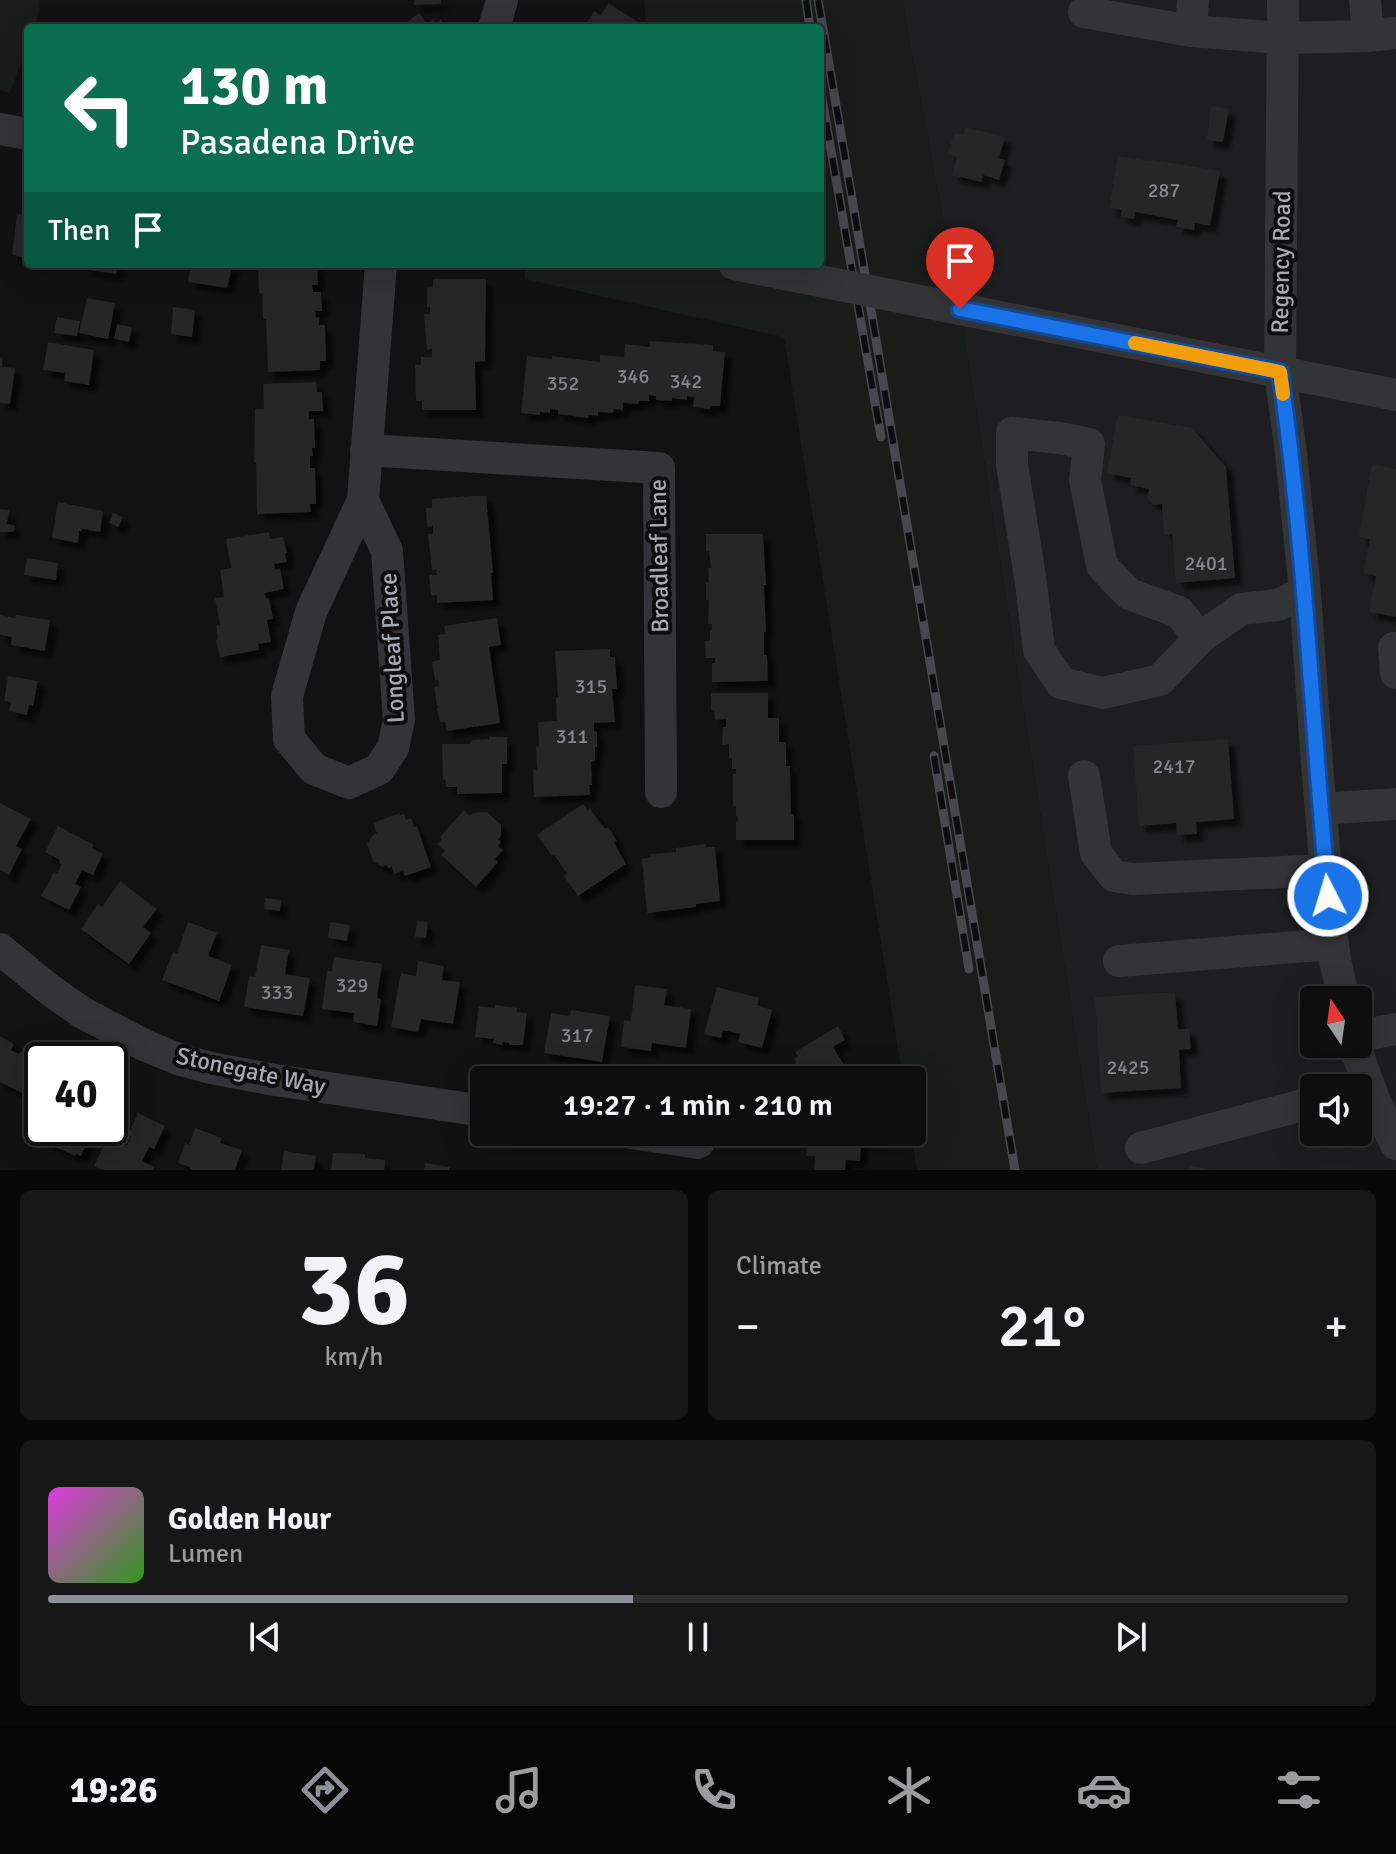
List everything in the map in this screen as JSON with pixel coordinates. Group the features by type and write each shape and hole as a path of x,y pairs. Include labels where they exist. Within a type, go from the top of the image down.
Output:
{"street":[{"path":"495,24 502,0"},
{"name":"Regency Road","path":"1283,0 1280,372 1305,592 1333,944 1341,986"},
{"path":"1084,12 1192,16 1283,38 1382,34 1365,0"},
{"path":"0,129 24,133"},
{"name":"Longleaf Place","path":"363,500 387,551 399,720 393,748 379,769 349,783 314,769 289,739 287,696 311,612 363,500 381,268"},
{"path":"754,268 1396,395"},
{"path":"1200,638 1179,612 1129,594 1102,566 1085,480 1089,444 1012,433 1012,465 1039,650 1061,683 1103,693 1160,680 1200,638 1241,609 1278,605 1305,592"},
{"name":"Broadleaf Lane","path":"366,450 659,468 661,792"},
{"path":"1084,776 1096,853 1114,876 1133,879 1326,870"},
{"path":"1321,809 1396,804"},
{"path":"1119,961 1333,944"},
{"name":"Stonegate Way","path":"0,949 83,1013 178,1059 275,1080 470,1109"},
{"path":"1372,1033 1396,1029"},
{"path":"1372,1102 1396,1144"},
{"path":"1141,1148 1300,1106"}],"shaded area":[{"path":"0,0 40,0 35,24 24,24 24,56 10,93 0,90"},
{"path":"644,0 902,0 960,309 1097,1170 917,1170 913,1146 926,1146 926,1066 901,1066 784,337 525,279 525,268 824,268 824,24 646,24"},
{"path":"902,0 1396,0 1396,1170 1097,1170 960,309"}],"building":[{"path":"414,0 441,0 441,4 414,5"},
{"path":"608,3 641,24 586,24 594,11 601,15"},
{"path":"419,13 427,24 404,24"},
{"path":"433,19 436,23 440,19 444,24 427,24"},
{"path":"1211,106 1229,109 1223,142 1207,140"},
{"path":"966,127 1005,137 999,158 1005,160 999,180 983,175 981,182 952,175 957,157 948,154 954,133 963,135"},
{"path":"1118,156 1220,171 1210,226 1195,223 1194,230 1176,227 1178,220 1135,212 1134,219 1121,217 1122,210 1109,208"},
{"path":"17,214 24,215 24,257 12,255"},
{"path":"83,268 117,268 116,274"},
{"path":"191,268 232,268 227,288 188,282"},
{"path":"258,268 317,268 318,285 312,285 313,292 321,292 322,311 315,311 319,325 325,325 326,361 320,361 320,370 268,372 266,319 263,319 262,293 259,293"},
{"path":"433,279 486,279 485,361 475,362 476,410 422,410 422,401 416,401 415,365 421,365 421,357 432,357 432,349 427,350 424,314 430,314 427,288 433,287"},
{"path":"87,298 115,303 108,339 79,333"},
{"path":"173,307 195,310 192,337 171,334"},
{"path":"57,317 80,321 77,336 54,333"},
{"path":"117,324 132,327 129,342 114,339"},
{"path":"650,341 713,345 713,351 725,352 720,406 710,406 710,409 693,407 694,397 687,396 687,400 672,398 672,401 656,400 656,396 649,395 649,401 623,403 623,410 598,412 598,416 589,415 588,418 558,414 558,410 550,409 550,413 540,412 540,415 521,413 527,356 600,362 600,355 624,357 625,344 650,347"},
{"path":"48,342 94,350 89,385 64,381 65,373 43,370"},
{"path":"0,357 3,358 2,367 15,368 10,404 0,403"},
{"path":"316,382 317,392 322,392 323,411 309,411 309,419 314,419 315,448 312,448 313,456 310,456 310,468 315,468 316,504 310,504 311,512 257,514 255,409 264,409 263,384"},
{"path":"1118,415 1192,428 1226,467 1235,578 1176,583 1172,534 1164,535 1162,504 1154,505 1147,498 1149,489 1130,485 1131,478 1107,473"},
{"path":"1372,464 1396,469 1396,617 1369,612 1376,576 1363,573 1370,539 1359,537"},
{"path":"486,496 493,600 437,603 437,595 431,595 429,575 437,575 436,569 432,570 428,534 433,534 433,526 427,527 426,508 432,508 432,499"},
{"path":"58,502 103,511 100,532 82,529 78,543 52,538"},
{"path":"0,509 9,510 7,524 15,525 14,532 0,532"},
{"path":"113,513 123,517 118,527 109,523"},
{"path":"269,532 270,539 283,537 287,552 287,562 274,564 275,570 280,568 284,589 265,593 273,619 267,620 271,642 258,644 259,650 220,657 216,626 220,625 215,598 224,597 220,570 231,568 226,539"},
{"path":"706,534 763,534 766,585 764,655 767,655 768,681 712,682 715,658 706,658 705,641 710,640 712,630 712,624 708,624 709,600 706,600 708,568 711,568 709,551 706,552"},
{"path":"27,558 58,563 56,580 24,575"},
{"path":"0,615 50,620 45,651 11,645 12,637 0,635"},
{"path":"497,618 501,645 489,647 500,723 447,731 445,722 439,720 434,687 439,686 432,662 440,660 438,635 445,634 444,626"},
{"path":"610,649 610,657 615,657 617,689 612,689 615,722 594,723 597,747 595,761 591,762 590,795 534,797 533,770 537,769 538,722 557,721 555,651"},
{"path":"8,676 38,681 33,706 29,705 27,715 9,711 11,702 4,701"},
{"path":"711,693 768,693 768,718 779,718 779,742 786,742 794,840 736,840 738,817 736,806 733,806 733,774 736,774 736,769 732,769 729,744 722,745 726,719 715,720 714,710 711,711"},
{"path":"507,737 507,764 502,764 502,793 457,794 457,787 446,787 442,744 470,744 472,740"},
{"path":"1228,739 1234,819 1196,822 1197,834 1177,835 1176,823 1139,826 1133,746"},
{"path":"0,803 31,819 16,846 22,849 9,875 0,870"},
{"path":"583,804 605,829 608,827 626,864 578,896 564,876 567,873 537,835"},
{"path":"464,810 470,816 487,812 501,825 498,839 501,842 498,846 503,850 495,859 498,862 476,887 441,855 445,851 437,844"},
{"path":"400,813 406,820 411,818 414,827 417,826 431,867 405,876 403,871 394,874 392,867 382,867 373,861 367,844 377,833 373,823"},
{"path":"58,826 94,845 92,848 103,854 93,875 82,870 75,884 81,887 69,910 41,896 62,864 45,852"},
{"path":"706,844 706,847 715,847 720,901 647,913 642,859 651,857 650,854 676,852 676,848"},
{"path":"120,881 157,909 143,927 151,933 129,964 81,929 98,904 102,907"},
{"path":"265,898 281,900 280,911 264,909"},
{"path":"417,921 428,922 426,938 415,937"},
{"path":"188,922 217,933 208,956 232,965 219,1001 162,980 173,952 177,953"},
{"path":"330,922 350,925 347,941 328,938"},
{"path":"261,945 289,950 285,974 310,978 303,1016 244,1007 249,976 255,977"},
{"path":"334,957 382,964 377,1026 353,1022 354,1013 322,1009 327,971 332,971"},
{"path":"418,961 444,966 442,980 460,982 453,1024 421,1019 418,1032 391,1027 401,973 416,976"},
{"path":"635,985 667,989 664,1005 691,1009 686,1048 652,1043 651,1051 621,1047 624,1020 631,1021"},
{"path":"717,987 759,998 757,1005 772,1010 762,1048 738,1042 740,1034 723,1030 721,1038 704,1034"},
{"path":"1175,992 1178,1029 1189,1029 1191,1049 1179,1050 1181,1088 1101,1093 1095,997"},
{"path":"495,1005 517,1008 517,1012 527,1013 523,1045 503,1042 502,1045 493,1043 494,1039 475,1037 479,1006 495,1008"},
{"path":"571,1010 610,1016 602,1062 544,1053 551,1013 570,1016"},
{"path":"838,1026 845,1040 833,1047 845,1066 798,1066 795,1052"},
{"path":"0,1036 14,1044 11,1050 24,1053 24,1094 0,1082"},
{"path":"138,1113 165,1126 154,1149 149,1147 142,1161 154,1167 153,1170 102,1170 94,1166 103,1146 128,1146 131,1136 128,1135"},
{"path":"195,1128 222,1138 220,1143 242,1150 235,1170 193,1170 178,1163 185,1143 189,1145"},
{"path":"53,1146 85,1146 81,1156"},
{"path":"807,1146 861,1146 860,1161 846,1160 845,1170 814,1170 815,1156 806,1156"},
{"path":"284,1151 316,1156 314,1170 281,1170"},
{"path":"333,1153 365,1154 365,1158 385,1160 384,1170 331,1170"},
{"path":"425,1163 449,1167 449,1170 424,1170"},
{"path":"1189,1165 1209,1169 1209,1170 1188,1170"}],"railway":[{"path":"806,0 809,24"},
{"path":"818,0 822,24"},
{"path":"824,35 1015,1170"},
{"path":"824,110 881,437"},
{"path":"934,756 969,969"}],"slow traffic":[{"path":"1135,343 1280,372 1283,394"}],"route":[{"path":"960,309 1280,372 1305,592 1328,896"}]}
